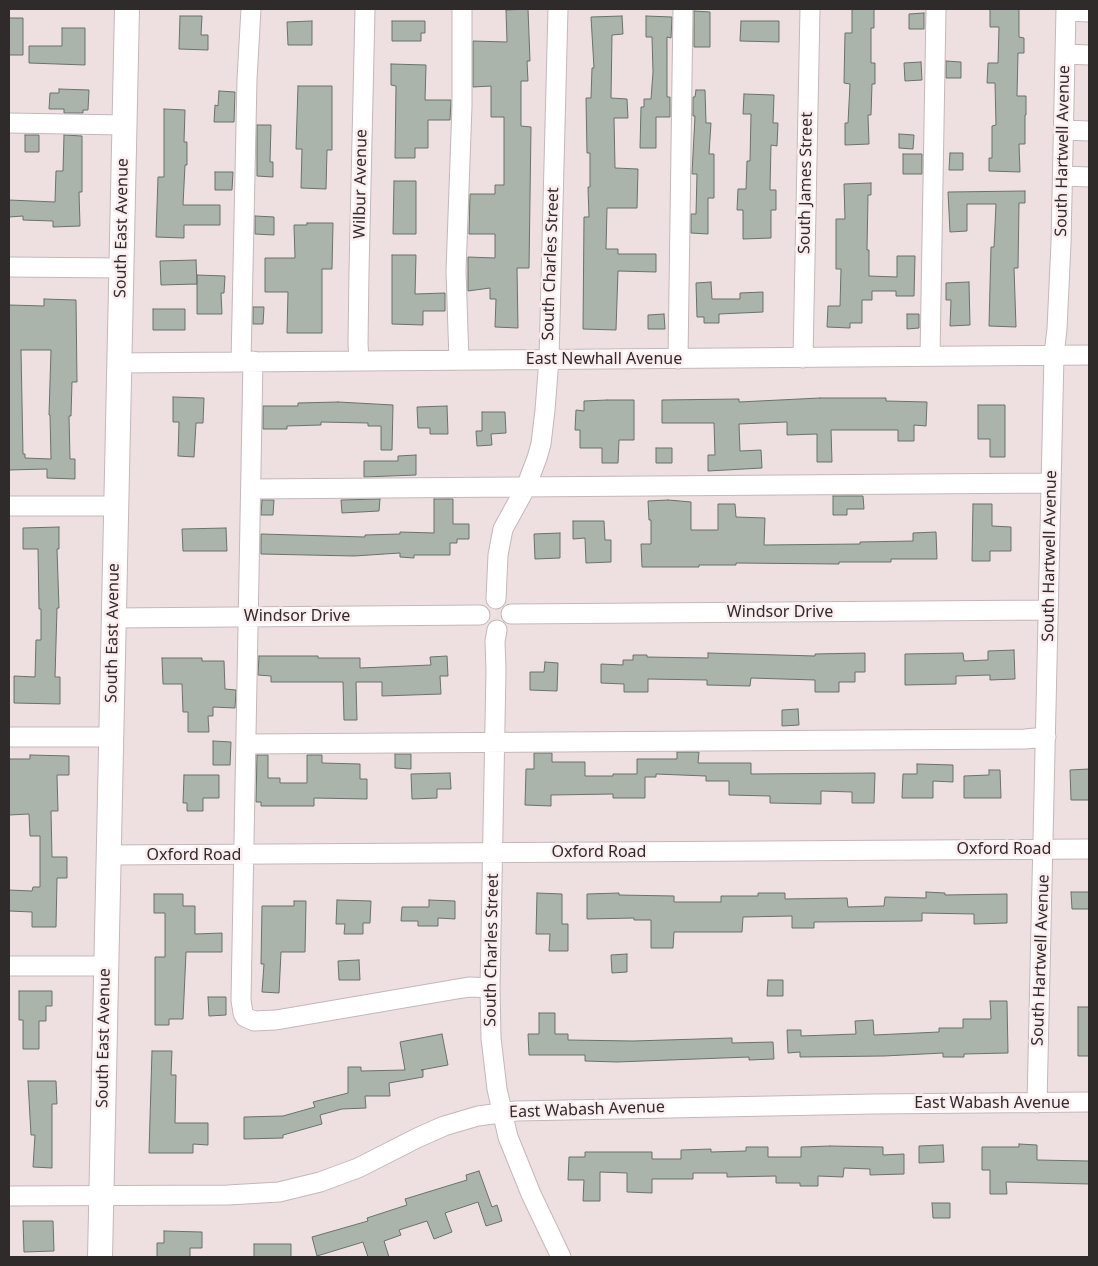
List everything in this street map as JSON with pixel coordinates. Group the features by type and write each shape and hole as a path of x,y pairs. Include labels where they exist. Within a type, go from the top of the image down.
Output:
{"main road":[{"name":"South East Avenue","path":"100,1257 127,9"}],"street":[{"path":"251,9 247,80 247,362 252,489 241,1000 243,1013 249,1020 276,1020 470,987 490,988"},
{"name":"Wilbur Avenue","path":"359,360 359,271 365,9"},
{"path":"459,360 456,271 462,106 462,9"},
{"name":"South Charles Street","path":"496,599 498,555 503,528 526,487 538,458 541,444 549,359 558,9"},
{"path":"678,358 683,9"},
{"name":"South James Street","path":"803,358 810,9"},
{"path":"930,356 936,9"},
{"path":"1066,10 1089,12"},
{"name":"South Hartwell Avenue","path":"1038,1102 1054,355 1057,329 1063,176 1066,10"},
{"path":"1065,54 1089,55"},
{"path":"9,123 124,124"},
{"path":"1064,130 1089,131"},
{"path":"1063,176 1089,177"},
{"path":"9,267 121,268"},
{"name":"East Newhall Avenue","path":"119,363 1089,355"},
{"path":"252,489 1051,483"},
{"path":"9,506 116,506"},
{"path":"496,599 508,605 511,614 505,626 497,630 487,628 480,615 486,602 496,599"},
{"name":"Windsor Drive","path":"511,614 1048,610"},
{"name":"Windsor Drive","path":"114,618 480,615"},
{"name":"South Charles Street","path":"497,630 495,641 490,988 491,1038 497,1089 508,1137 531,1194 561,1257"},
{"path":"9,736 111,737"},
{"path":"246,744 1025,739 1046,737"},
{"name":"Oxford Road","path":"108,855 900,849 1043,850 1089,848"},
{"path":"9,966 105,966"},
{"name":"East Wabash Avenue","path":"9,1196 101,1197 253,1194 303,1187 358,1168 444,1126 478,1116 502,1112 1089,1102"}],"building":[{"path":"528,9 530,61 527,61 528,81 521,81 521,126 531,127 529,268 517,268 518,328 495,327 496,299 490,299 490,288 468,291 468,257 495,258 495,234 469,234 470,194 495,194 495,185 504,185 504,117 491,117 491,86 473,87 473,41 507,42 506,10"},
{"path":"852,9 874,9 874,28 871,28 871,63 875,63 875,84 872,84 871,115 868,115 869,144 845,145 845,123 848,123 850,84 844,83 845,33 852,33"},
{"path":"990,9 1019,9 1019,37 1024,38 1024,53 1018,53 1017,96 1026,96 1025,144 1019,144 1020,172 989,171 989,158 992,158 992,126 996,125 995,83 987,83 988,63 998,63 999,27 990,27"},
{"path":"694,11 710,12 710,47 694,47"},
{"path":"924,13 924,29 909,29 909,14"},
{"path":"180,16 202,16 201,35 208,35 208,50 179,49"},
{"path":"622,16 623,34 612,35 611,98 627,99 628,118 614,118 615,168 638,169 637,208 607,208 606,249 618,249 618,254 656,254 656,272 618,271 616,330 583,329 584,217 589,217 588,187 590,187 590,153 587,153 586,98 591,98 592,68 594,68 591,17"},
{"path":"646,16 672,17 671,38 667,37 667,97 670,97 670,117 656,117 656,148 640,148 641,107 644,107 644,99 651,99 653,72 652,37 646,37"},
{"path":"9,18 23,18 23,55 9,55"},
{"path":"312,21 312,45 288,45 287,22"},
{"path":"392,21 425,21 425,33 421,33 421,41 392,41"},
{"path":"741,21 779,21 779,42 740,41"},
{"path":"62,28 85,28 85,65 29,63 29,46 62,46"},
{"path":"946,61 961,62 961,78 946,78"},
{"path":"921,62 922,80 905,81 904,63"},
{"path":"391,64 426,65 425,100 451,100 450,120 428,120 428,148 415,148 415,158 395,158 396,86 391,85"},
{"path":"298,86 332,86 332,150 327,150 326,189 301,188 302,149 296,149"},
{"path":"59,89 89,90 88,110 83,110 83,113 64,113 64,109 49,109 50,93 59,93"},
{"path":"696,90 705,90 706,123 711,123 709,154 714,154 714,198 708,198 708,234 691,233 691,214 696,214 697,174 692,174 695,116 693,116 693,97 695,97"},
{"path":"219,91 235,92 234,122 214,122 215,105 218,106"},
{"path":"744,94 774,95 773,123 778,123 777,146 771,145 770,190 776,190 776,210 771,210 771,238 743,239 743,210 737,210 738,189 746,189 747,161 750,161 751,114 743,114"},
{"path":"164,109 185,110 184,142 187,142 187,165 185,165 183,205 220,205 220,225 184,225 184,238 156,237 158,177 164,177"},
{"path":"257,125 271,125 270,162 273,162 273,177 257,176"},
{"path":"899,134 914,135 913,149 899,148"},
{"path":"25,135 39,135 39,152 25,152"},
{"path":"64,135 82,136 82,192 79,192 80,226 53,227 53,221 23,220 23,216 9,217 9,200 55,202 56,171 63,171"},
{"path":"950,153 963,153 963,170 949,170"},
{"path":"903,154 922,154 922,174 903,174"},
{"path":"215,172 233,172 232,190 215,190"},
{"path":"394,181 416,181 416,234 393,234"},
{"path":"871,183 871,195 868,195 867,250 869,250 869,276 897,277 897,256 915,256 914,296 896,296 896,291 872,291 872,300 862,300 862,323 850,323 850,328 827,327 828,306 840,306 841,269 836,269 836,219 845,219 844,184"},
{"path":"1025,191 1025,203 1019,203 1018,268 1014,268 1016,327 989,326 991,247 994,247 996,204 967,204 967,231 950,232 948,192"},
{"path":"255,216 274,217 274,235 255,234"},
{"path":"307,223 333,223 332,269 322,269 322,333 287,333 288,292 265,292 265,258 295,258 294,225 307,225"},
{"path":"392,255 416,255 415,294 445,293 445,311 423,311 423,325 392,324"},
{"path":"196,260 197,284 161,285 160,261"},
{"path":"197,275 225,276 224,293 221,293 222,314 197,314"},
{"path":"711,282 712,299 740,299 740,293 763,292 763,312 719,314 719,323 704,323 704,317 697,317 696,283"},
{"path":"969,282 970,325 950,326 951,300 946,300 946,283"},
{"path":"44,299 76,300 77,382 72,382 71,416 69,416 70,459 75,459 75,479 47,478 47,469 9,470 9,305 44,306","holes":["21,350 51,350 49,415 51,459 25,458 25,454 23,454"]},
{"path":"253,307 264,307 263,324 253,324"},
{"path":"153,309 185,309 185,330 153,330"},
{"path":"664,314 665,329 648,329 648,315"},
{"path":"907,314 919,314 919,328 907,329"},
{"path":"173,397 204,398 203,423 196,423 194,457 178,456 179,422 173,422"},
{"path":"820,398 886,398 886,401 927,402 926,426 914,425 914,441 898,441 898,430 831,430 832,462 817,462 817,434 787,435 787,422 739,424 740,451 761,450 762,468 708,471 708,455 715,455 714,423 662,423 662,400 739,399 739,402"},
{"path":"634,400 634,440 619,440 618,463 602,463 602,448 580,448 580,430 575,430 576,410 584,411 584,401"},
{"path":"338,402 393,405 392,450 381,450 381,426 368,426 368,423 321,422 321,425 287,426 287,429 263,429 263,406 298,406 298,403"},
{"path":"978,405 1005,405 1005,457 990,457 990,439 978,439"},
{"path":"447,406 448,434 430,434 430,428 418,428 417,407"},
{"path":"482,412 505,412 506,433 491,434 492,445 477,446 476,431 482,431"},
{"path":"656,448 672,448 672,463 656,463"},
{"path":"416,455 416,475 364,477 364,461 398,461 398,456"},
{"path":"833,496 863,496 864,509 847,509 847,515 833,515"},
{"path":"380,499 379,511 342,513 341,500"},
{"path":"434,499 453,499 453,524 469,524 469,539 457,539 457,543 450,543 450,555 414,555 414,558 400,557 400,553 354,556 261,554 261,534 365,537 365,535 400,534 400,532 434,533"},
{"path":"262,500 274,500 273,515 261,515"},
{"path":"648,501 691,502 691,530 718,530 718,504 735,504 736,517 765,518 764,545 860,544 860,542 913,541 913,533 936,532 937,559 891,559 891,562 839,562 839,564 736,563 736,565 699,565 699,567 642,567 641,544 651,544 651,520 649,520"},
{"path":"973,504 992,504 992,526 1011,527 1011,551 990,551 990,561 972,561"},
{"path":"573,521 604,521 605,540 611,540 611,562 586,563 585,538 573,539"},
{"path":"59,527 59,549 57,549 59,608 57,608 55,677 60,677 60,704 14,703 14,676 35,677 36,640 41,640 38,549 23,549 23,528"},
{"path":"226,528 227,551 183,551 182,529"},
{"path":"560,533 560,558 535,559 534,534"},
{"path":"1014,650 1015,679 990,680 990,675 956,676 956,684 905,685 905,654 963,653 964,661 988,660 988,651"},
{"path":"708,653 815,656 815,654 865,653 865,672 855,672 855,682 839,682 839,692 815,692 815,680 751,678 750,686 707,685 707,680 648,679 648,692 624,692 624,684 601,683 601,664 623,665 623,660 633,660 633,655 708,658"},
{"path":"259,656 360,658 360,668 431,665 430,657 447,656 448,676 440,676 441,694 382,696 382,682 356,682 357,720 344,720 343,682 271,682 271,676 258,675"},
{"path":"162,658 202,658 202,661 224,661 225,689 236,690 235,708 213,707 213,716 208,716 209,732 188,732 188,712 183,712 182,684 163,684"},
{"path":"545,662 558,663 557,691 530,690 530,672 544,672"},
{"path":"798,709 799,725 782,726 782,710"},
{"path":"213,741 231,742 230,765 213,765"},
{"path":"677,752 699,752 698,763 751,763 751,774 875,773 874,803 852,803 852,792 821,791 821,804 770,803 770,796 729,795 729,781 706,781 706,776 656,774 656,777 645,777 645,798 613,798 613,794 551,795 551,806 525,805 526,769 534,769 534,753 552,753 552,762 585,762 585,776 613,776 613,774 637,774 637,759 677,759"},
{"path":"395,754 411,754 411,769 395,768"},
{"path":"30,755 69,756 69,775 57,775 58,811 51,811 52,857 67,857 67,878 57,878 56,927 32,927 32,912 9,911 9,890 32,891 33,887 40,887 40,836 30,836 29,814 9,815 9,759 30,759"},
{"path":"257,755 268,755 268,778 280,778 280,783 307,783 307,755 322,755 322,763 360,764 360,779 367,779 367,799 314,798 314,806 261,806 261,802 256,802"},
{"path":"917,764 953,765 953,782 933,781 933,798 902,798 903,774 917,774"},
{"path":"1089,769 1089,800 1071,800 1070,770"},
{"path":"989,770 1000,770 1001,798 964,798 964,776 989,775"},
{"path":"450,773 451,789 437,789 437,798 412,799 411,774"},
{"path":"184,775 219,775 219,798 203,798 203,811 187,811 187,803 183,803"},
{"path":"926,892 945,893 945,895 1007,894 1007,923 974,924 974,914 922,913 922,921 814,922 814,928 792,928 792,916 743,917 742,932 674,932 673,948 651,948 651,920 634,920 634,918 587,919 587,894 619,893 619,895 674,896 674,902 721,902 721,896 758,896 758,893 785,893 785,899 847,898 848,907 884,906 885,897 926,898"},
{"path":"1071,892 1089,892 1089,909 1072,909"},
{"path":"537,893 562,894 562,924 568,924 568,951 549,951 550,934 536,934"},
{"path":"154,894 183,894 183,906 195,906 195,934 222,933 222,952 186,952 183,1019 169,1019 169,1025 155,1025 155,957 165,957 165,913 154,913"},
{"path":"337,900 371,901 370,923 363,923 363,934 344,934 345,924 336,924"},
{"path":"429,900 455,901 455,919 438,918 438,926 418,926 418,921 401,921 402,907 429,907"},
{"path":"294,901 306,901 305,952 281,952 279,993 262,992 264,964 261,964 262,906 294,906"},
{"path":"627,954 627,972 612,973 611,955"},
{"path":"359,960 360,980 339,980 338,961"},
{"path":"768,980 783,980 783,996 767,996"},
{"path":"19,991 52,991 52,1006 46,1006 46,1021 39,1021 39,1049 23,1049 23,1020 19,1020"},
{"path":"208,997 226,997 226,1015 209,1016"},
{"path":"990,1001 1007,1001 1008,1053 964,1054 964,1057 943,1057 943,1053 800,1057 800,1052 788,1053 787,1030 801,1030 801,1036 856,1034 855,1021 873,1020 874,1035 939,1032 939,1028 963,1028 963,1019 991,1019"},
{"path":"1078,1007 1089,1007 1089,1056 1078,1056"},
{"path":"539,1013 555,1013 555,1034 568,1034 568,1040 633,1041 732,1038 732,1043 773,1042 774,1059 749,1060 749,1057 617,1062 585,1061 585,1055 529,1055 528,1034 539,1034"},
{"path":"442,1034 448,1065 421,1070 423,1070 423,1077 389,1083 390,1096 365,1096 366,1108 342,1109 320,1115 322,1124 283,1135 283,1138 244,1139 244,1117 283,1116 315,1107 313,1102 348,1093 348,1067 361,1067 361,1071 405,1070 400,1042"},
{"path":"152,1051 172,1051 171,1075 176,1075 175,1123 208,1123 208,1145 193,1144 193,1153 149,1153"},
{"path":"28,1081 56,1081 57,1104 52,1104 52,1168 33,1167 35,1135 31,1135"},
{"path":"1019,1144 1037,1145 1037,1160 1089,1161 1089,1184 1006,1182 1007,1194 990,1194 990,1170 982,1170 982,1147 1019,1147"},
{"path":"943,1145 944,1162 919,1163 919,1146"},
{"path":"746,1147 768,1147 768,1157 801,1157 801,1147 883,1147 883,1155 904,1154 904,1174 870,1175 870,1169 844,1168 843,1177 818,1176 818,1186 800,1186 800,1183 776,1183 776,1176 727,1177 727,1173 693,1173 693,1179 652,1179 652,1193 627,1192 627,1173 600,1172 600,1201 583,1201 584,1180 568,1180 569,1157 585,1157 585,1152 652,1152 652,1159 681,1159 681,1150 711,1149 711,1152 746,1151"},
{"path":"479,1171 492,1207 497,1205 502,1221 486,1226 478,1202 445,1213 452,1232 434,1239 427,1221 399,1230 401,1235 384,1241 389,1257 368,1257 363,1242 317,1256 312,1237 368,1221 367,1218 407,1205 405,1199 467,1180 466,1175"},
{"path":"932,1203 950,1203 950,1218 933,1218"},
{"path":"23,1221 53,1221 54,1251 24,1252"},
{"path":"164,1231 202,1232 202,1248 190,1248 190,1257 157,1257 157,1243 164,1243"},
{"path":"254,1244 291,1244 291,1257 254,1257"}]}
